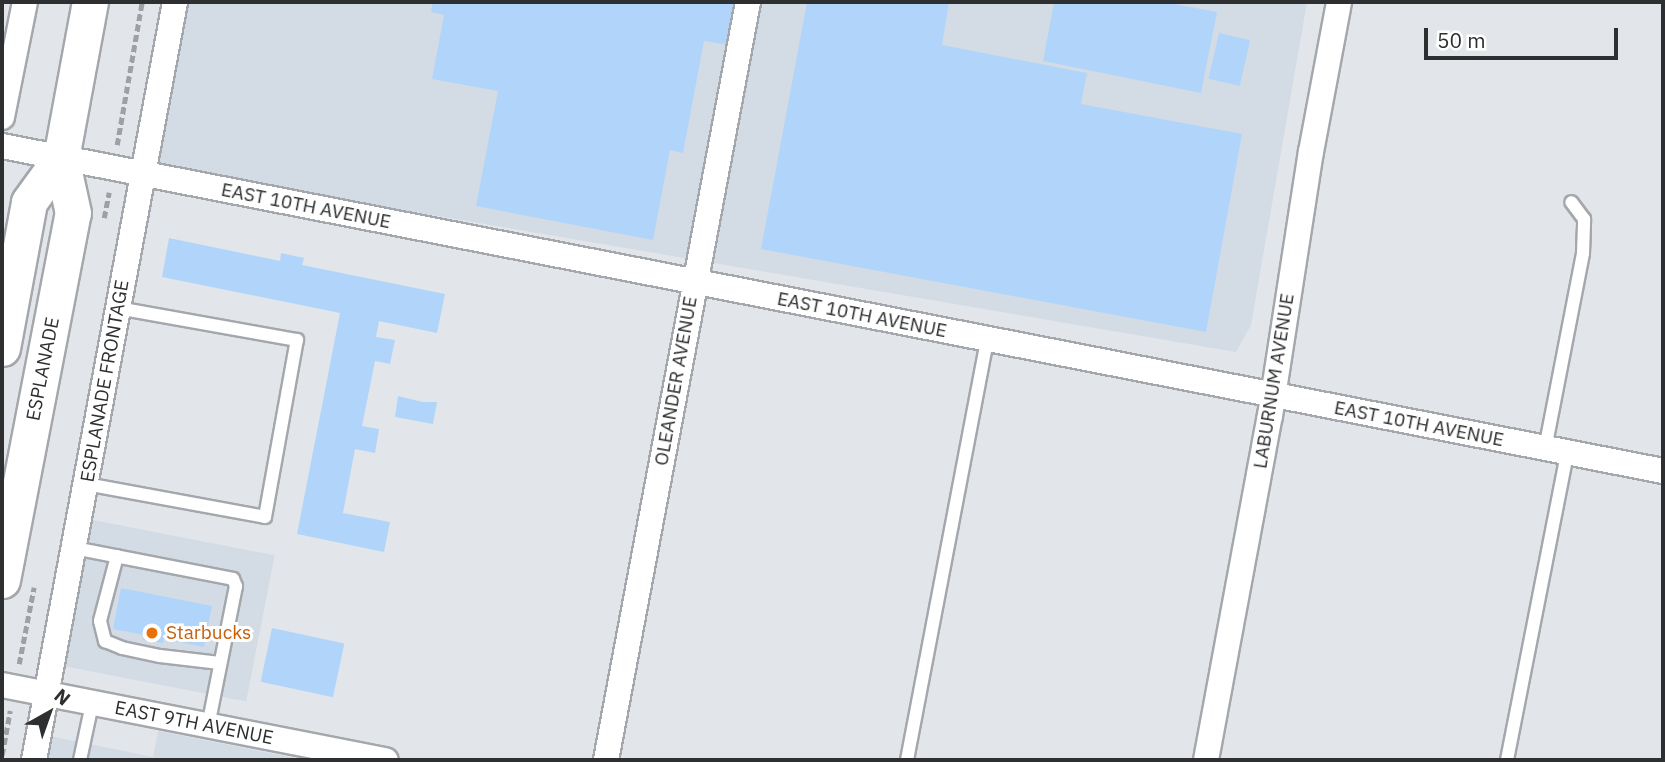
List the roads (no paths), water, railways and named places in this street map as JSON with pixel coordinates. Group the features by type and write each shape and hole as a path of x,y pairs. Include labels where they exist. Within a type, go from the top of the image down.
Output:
{"main road":[{"name":"ESPLANADE","path":"2,580 73,213 61,158 90,2"},
{"name":"ESPLANADE","path":"2,348 29,202 61,158"}],"street":[{"path":"2,117 6,72 25,2"},
{"name":"ESPLANADE FRONTAGE","path":"34,760 175,2"},
{"name":"OLEANDER AVENUE","path":"606,760 748,2"},
{"name":"LABURNUM AVENUE","path":"1206,760 1274,395 1275,369 1306,179 1339,2"},
{"name":"EAST 10TH AVENUE","path":"2,146 1663,471"},
{"name":"EAST 9TH AVENUE","path":"8,687 208,726 323,754 386,760"}],"lane":[{"path":"1507,760 1556,451 1583,253 1584,219 1572,202"},
{"path":"86,484 265,517 297,340 118,308"},
{"path":"907,760 987,339"},
{"path":"74,548 233,579 236,586 208,726"},
{"path":"117,556 100,621 105,640 122,648 160,656 220,663"},
{"path":"80,760 92,704"}],"place":[{"name":"Starbucks","path":"152,633"}]}
